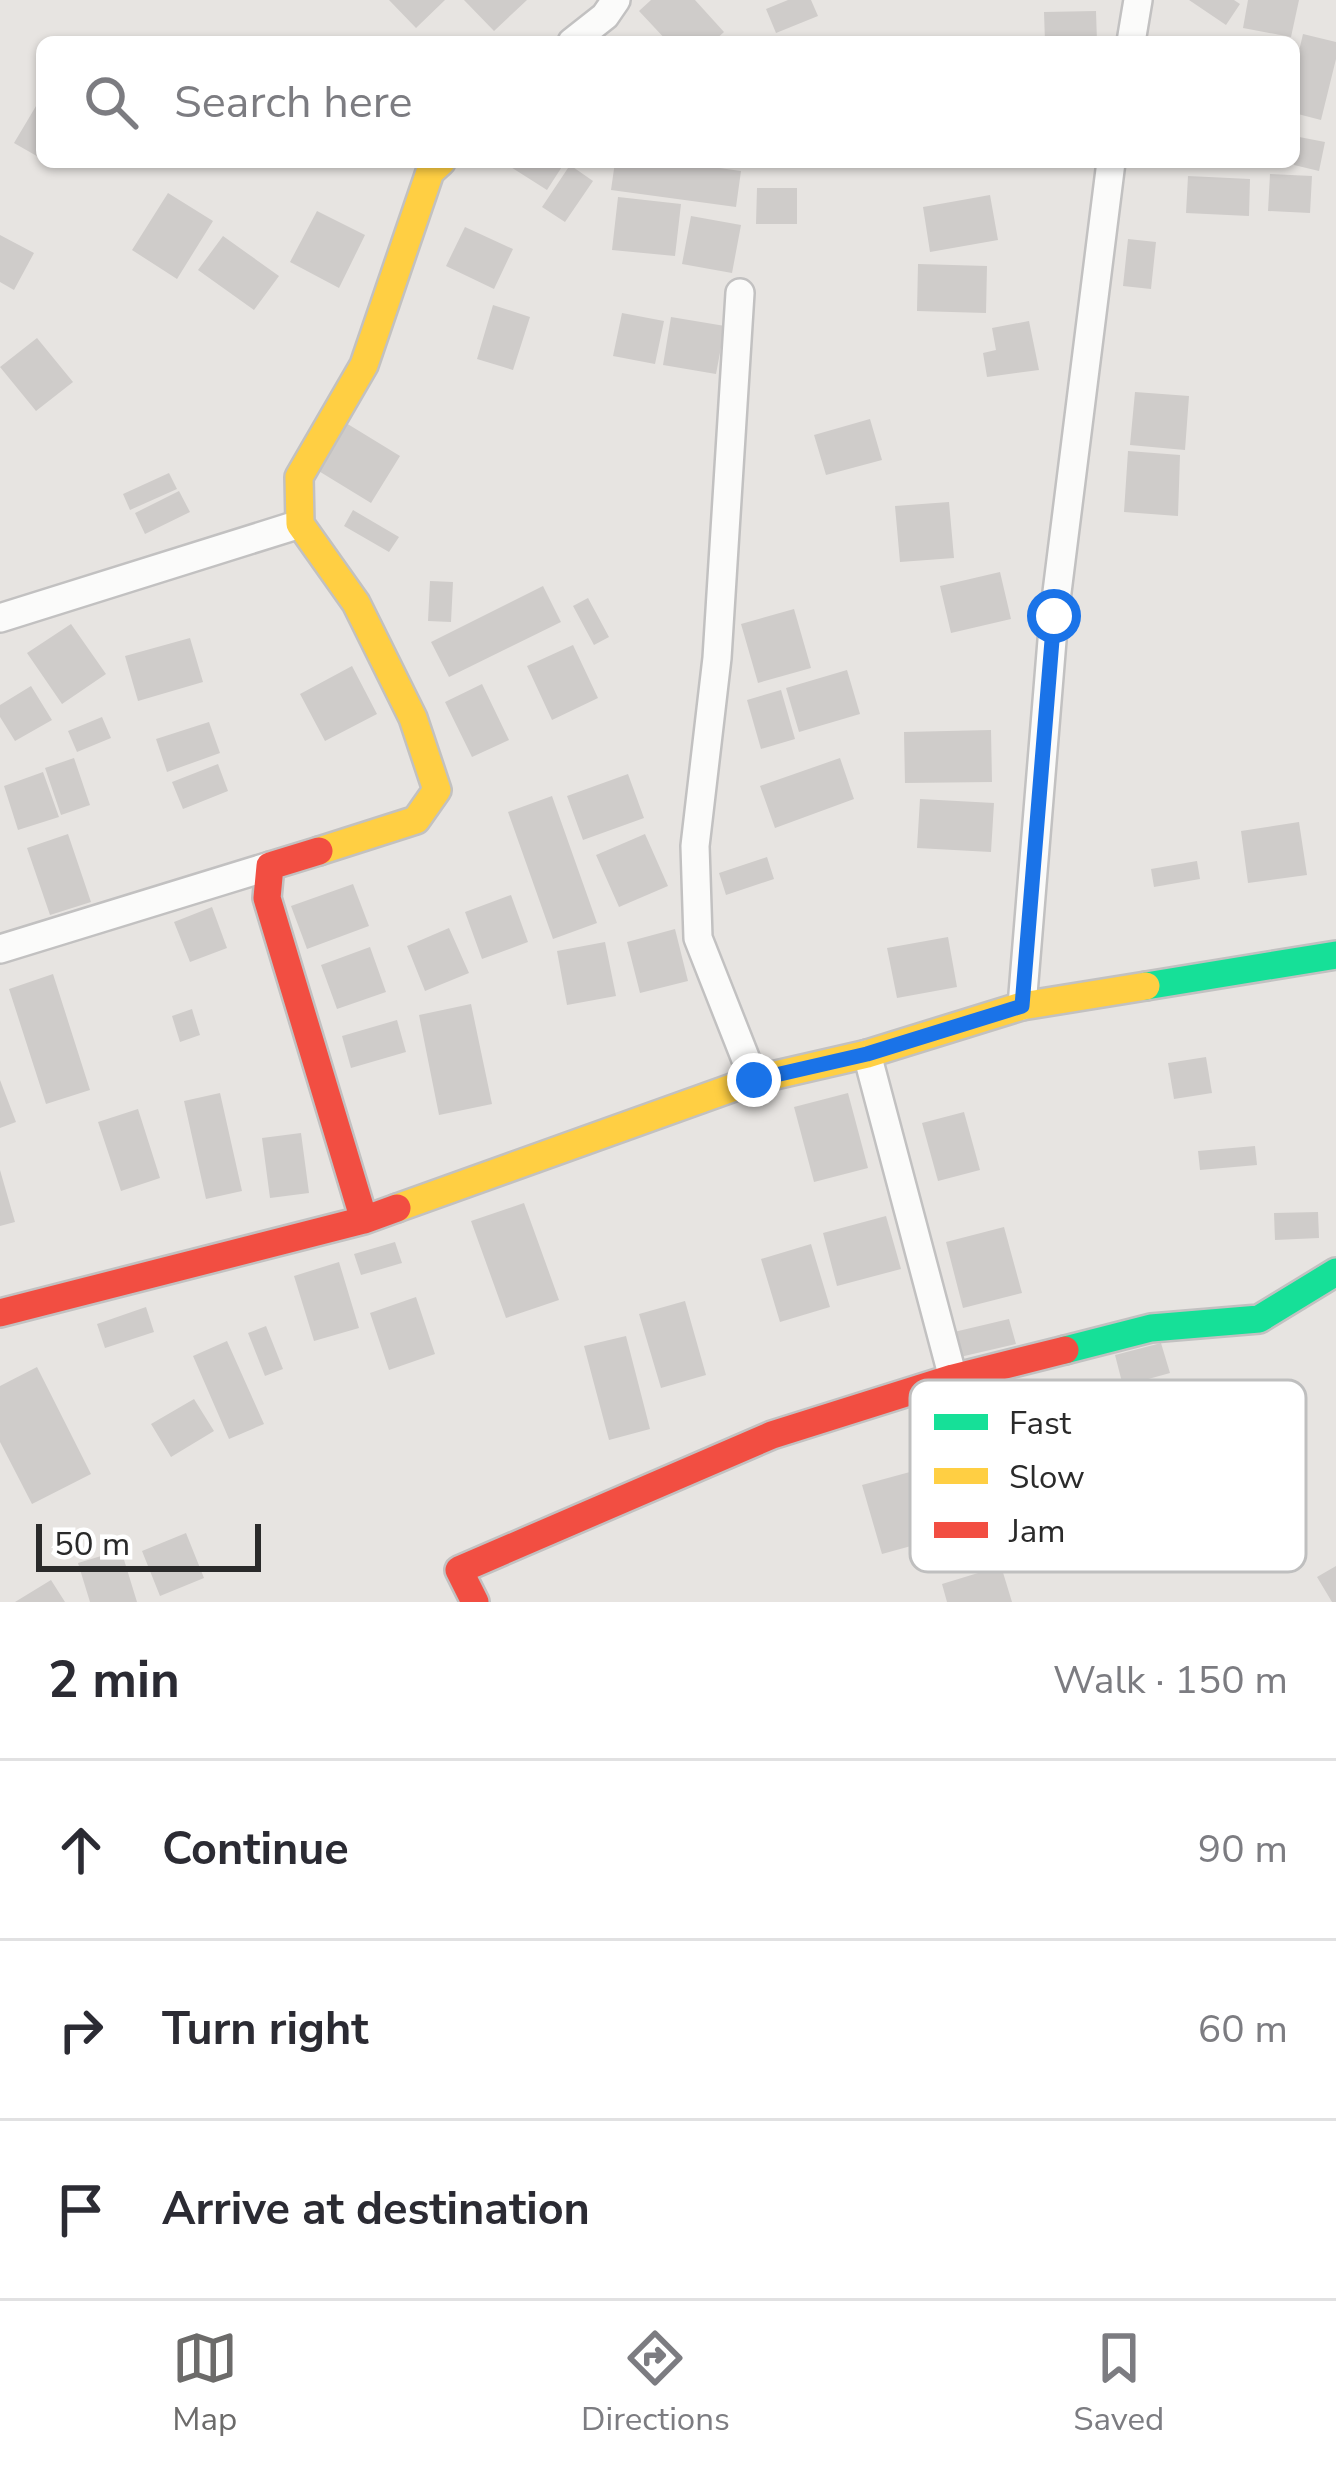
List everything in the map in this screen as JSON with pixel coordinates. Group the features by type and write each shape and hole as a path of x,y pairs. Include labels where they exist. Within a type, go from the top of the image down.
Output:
{"street":[{"path":"580,36 605,16 616,0"},
{"path":"1132,36 1138,0"},
{"path":"0,950 416,820 437,790 413,718 356,603 300,524 299,478 364,365 434,168"},
{"path":"1022,1006 1054,616 1110,168"},
{"path":"740,293 717,658 695,846 698,938 754,1080"},
{"path":"0,618 300,524"},
{"path":"270,866 267,898 364,1220"},
{"path":"0,1313 364,1220 754,1080 867,1054 1022,1006 1336,955"},
{"path":"867,1054 953,1378"},
{"path":"947,1380 1151,1328 1259,1318 1336,1272"},
{"path":"476,1602 459,1570 772,1435 910,1392"}],"building":[{"path":"389,0 445,0 416,28"},
{"path":"464,0 527,0 494,31"},
{"path":"651,0 695,0 724,32 720,36 662,36 639,11"},
{"path":"788,0 811,0 818,16 776,33 766,9"},
{"path":"1189,0 1234,0 1240,4 1226,25"},
{"path":"1248,0 1299,0 1291,36 1243,28"},
{"path":"1096,11 1097,36 1045,36 1044,12"},
{"path":"1303,34 1336,42 1321,120 1300,115"},
{"path":"36,106 36,156 14,143"},
{"path":"1300,137 1325,142 1319,171 1300,166"},
{"path":"512,168 561,168 547,190"},
{"path":"568,168 593,181 565,222 542,207"},
{"path":"614,168 741,171 736,207 611,190"},
{"path":"1270,174 1312,176 1310,213 1268,211"},
{"path":"1188,176 1250,179 1249,216 1186,213"},
{"path":"757,188 797,188 797,224 756,224"},
{"path":"168,193 213,221 177,279 132,250"},
{"path":"990,195 998,240 930,252 923,207"},
{"path":"618,197 681,204 675,256 612,250"},
{"path":"317,211 365,235 339,288 290,262"},
{"path":"691,216 741,225 732,273 682,264"},
{"path":"465,227 513,249 494,289 446,266"},
{"path":"0,235 34,253 14,290 0,282"},
{"path":"223,236 279,276 254,310 198,270"},
{"path":"1128,239 1156,242 1151,289 1123,286"},
{"path":"918,264 987,266 986,313 917,311"},
{"path":"493,305 530,317 513,370 477,359"},
{"path":"622,313 664,321 655,364 613,356"},
{"path":"671,317 725,326 716,374 663,365"},
{"path":"1029,321 1039,370 987,377 983,353 996,350 992,328"},
{"path":"37,338 73,382 36,411 0,367"},
{"path":"1135,392 1189,396 1185,450 1130,445"},
{"path":"870,419 882,460 826,475 814,435"},
{"path":"346,423 400,456 371,503 317,470"},
{"path":"1128,451 1180,455 1178,516 1124,512"},
{"path":"169,473 177,489 130,510 123,494"},
{"path":"179,491 190,512 145,534 135,513"},
{"path":"949,502 954,558 900,562 895,506"},
{"path":"353,510 399,537 389,552 344,526"},
{"path":"1000,572 1011,619 951,633 940,586"},
{"path":"430,581 453,582 451,622 428,621"},
{"path":"543,586 561,622 449,677 431,642"},
{"path":"588,598 609,637 594,645 573,606"},
{"path":"794,609 811,668 758,683 741,624"},
{"path":"71,624 106,674 62,704 27,653"},
{"path":"190,638 203,682 138,701 125,656"},
{"path":"573,645 598,698 552,720 527,666"},
{"path":"352,666 377,714 325,741 300,694"},
{"path":"847,670 860,714 799,732 786,688"},
{"path":"482,684 509,740 472,757 445,702"},
{"path":"31,686 52,720 15,741 0,717 0,705"},
{"path":"781,690 795,739 761,749 747,700"},
{"path":"102,717 111,738 77,752 68,731"},
{"path":"209,722 220,753 167,772 156,739"},
{"path":"991,730 992,782 905,783 904,732"},
{"path":"74,758 90,805 61,815 45,768"},
{"path":"840,758 854,799 775,828 760,786"},
{"path":"218,764 228,791 183,809 172,782"},
{"path":"43,772 59,817 18,830 4,786"},
{"path":"628,774 644,818 583,840 567,796"},
{"path":"552,796 597,923 553,939 508,812"},
{"path":"920,799 994,803 991,852 917,848"},
{"path":"1299,822 1307,875 1248,883 1241,831"},
{"path":"68,834 91,902 50,915 27,848"},
{"path":"645,834 668,886 619,907 596,855"},
{"path":"767,857 774,879 726,895 719,873"},
{"path":"1197,861 1200,879 1154,887 1151,869"},
{"path":"353,884 369,926 307,949 291,906"},
{"path":"511,895 528,942 482,959 465,912"},
{"path":"212,907 227,948 190,962 174,922"},
{"path":"449,928 469,973 425,991 407,946"},
{"path":"675,929 688,981 640,993 627,942"},
{"path":"948,937 957,987 897,998 887,948"},
{"path":"605,942 616,996 567,1005 557,951"},
{"path":"370,947 386,992 337,1009 321,965"},
{"path":"53,974 90,1090 46,1104 9,989"},
{"path":"471,1004 492,1104 439,1115 419,1015"},
{"path":"192,1009 200,1035 180,1042 172,1016"},
{"path":"397,1020 406,1052 351,1068 342,1036"},
{"path":"1206,1057 1212,1093 1174,1099 1168,1063"},
{"path":"0,1080 16,1122 0,1128"},
{"path":"220,1093 242,1191 206,1199 184,1101"},
{"path":"848,1093 868,1168 814,1182 794,1107"},
{"path":"138,1109 160,1178 121,1191 98,1122"},
{"path":"964,1112 980,1170 938,1181 922,1123"},
{"path":"301,1133 309,1193 270,1198 262,1138"},
{"path":"1255,1146 1257,1165 1200,1170 1198,1151"},
{"path":"0,1170 15,1222 0,1226"},
{"path":"524,1203 559,1300 506,1318 471,1221"},
{"path":"1318,1212 1319,1238 1275,1240 1274,1213"},
{"path":"886,1216 901,1269 837,1286 823,1233"},
{"path":"1004,1227 1022,1293 963,1308 946,1242"},
{"path":"395,1242 402,1263 361,1275 354,1254"},
{"path":"811,1244 830,1307 780,1322 761,1259"},
{"path":"339,1262 359,1328 314,1341 294,1276"},
{"path":"416,1297 435,1354 389,1370 370,1313"},
{"path":"685,1301 706,1375 661,1388 639,1314"},
{"path":"146,1307 154,1332 105,1348 97,1324"},
{"path":"1009,1319 1016,1344 960,1357 954,1332"},
{"path":"266,1326 283,1369 265,1376 248,1333"},
{"path":"626,1336 650,1429 609,1440 584,1346"},
{"path":"227,1341 264,1424 229,1439 193,1356"},
{"path":"1161,1343 1170,1373 1121,1380 1115,1355"},
{"path":"37,1367 91,1474 32,1504 0,1442 0,1386"},
{"path":"194,1399 214,1431 171,1457 151,1424"},
{"path":"910,1472 910,1546 882,1554 862,1485"},
{"path":"186,1533 204,1578 160,1596 142,1551"},
{"path":"121,1550 137,1602 90,1602 78,1563"},
{"path":"1336,1566 1336,1602 1332,1602 1317,1577"},
{"path":"981,1572 1003,1572 1012,1602 947,1602 942,1584"},
{"path":"51,1580 65,1602 15,1602"}],"traffic: fast":[{"path":"1146,986 1336,955"},
{"path":"1065,1350 1151,1328 1259,1319 1336,1272"}],"traffic: slow":[{"path":"319,851 416,820 437,790 413,718 356,603 300,524 299,477 364,365 434,168"},
{"path":"397,1208 754,1080 867,1054 1022,1006 1146,986"}],"traffic: jam":[{"path":"319,851 270,866 267,898 364,1220"},
{"path":"0,1313 397,1208"},
{"path":"947,1380 1065,1350"},
{"path":"475,1602 459,1570 772,1435 910,1392"}],"route":[{"path":"754,1080 867,1054 1022,1006 1054,616"}]}
